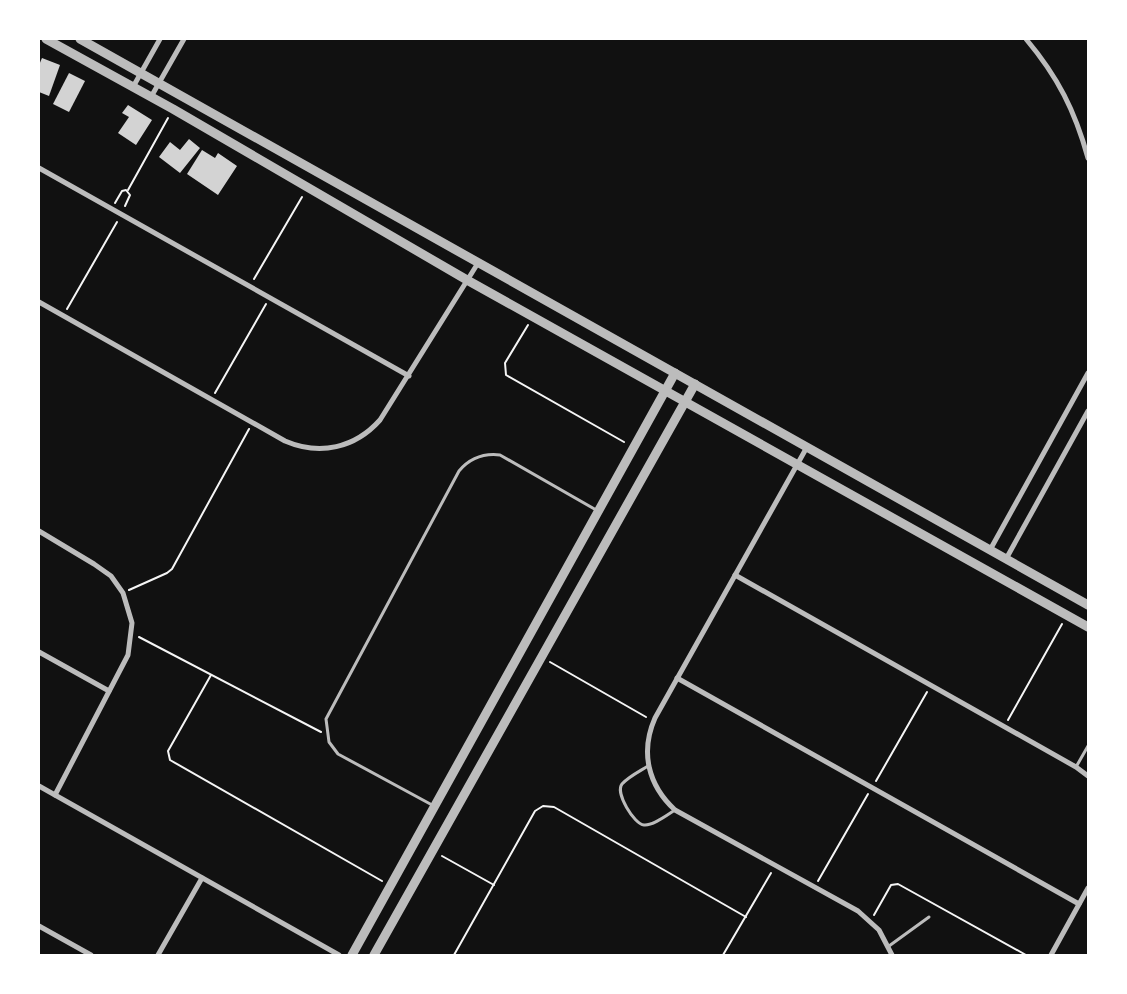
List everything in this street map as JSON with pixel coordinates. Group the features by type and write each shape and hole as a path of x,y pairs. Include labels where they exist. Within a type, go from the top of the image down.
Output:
{"street":[{"path":"46,39 151,97 467,280 1088,627"},
{"path":"80,39 1088,605"},
{"path":"133,87 160,39"},
{"path":"151,97 184,39"},
{"path":"1026,39 1048,64 1068,98 1088,158"},
{"path":"39,168 409,376"},
{"path":"39,302 284,441 302,447 320,449 340,446 358,439 374,427 409,376 478,263"},
{"path":"352,955 675,373"},
{"path":"990,550 1088,373"},
{"path":"374,955 695,384"},
{"path":"1006,559 1088,411"},
{"path":"807,447 653,721 647,746 648,766 661,795 675,810 858,911 871,922 892,955"},
{"path":"39,532 103,569 123,593 131,612 132,634 128,655 55,795"},
{"path":"735,575 1004,726 1076,767 1088,776"},
{"path":"39,652 109,691"},
{"path":"677,678 1079,904"},
{"path":"39,786 339,955"},
{"path":"158,955 202,878"},
{"path":"1050,955 1088,888"},
{"path":"39,926 91,955"}],"lane":[{"path":"435,806 345,759 333,748 326,734 328,712 459,471 469,461 487,454 506,457 599,511"},
{"path":"1076,767 1088,746"},
{"path":"648,766 621,785 620,792 624,803 636,822 644,825 652,824 675,810"},
{"path":"888,946 929,917"}],"path":[{"path":"63,315 121,214 130,195 128,191 173,110"},
{"path":"250,286 308,188"},
{"path":"112,208 122,191 128,191"},
{"path":"211,399 270,297"},
{"path":"533,317 505,364 506,375 634,448"},
{"path":"123,593 172,569 253,423"},
{"path":"1004,726 1067,616"},
{"path":"132,634 326,734"},
{"path":"542,657 653,721"},
{"path":"211,675 168,752 170,760 391,886"},
{"path":"454,955 535,811 547,805 746,917"},
{"path":"433,851 494,885"},
{"path":"723,955 776,865"},
{"path":"871,922 891,885 898,884 1026,955"}],"building":[{"path":"42,58 60,65 49,96 39,92 39,65"},
{"path":"69,73 85,81 69,112 53,104"},
{"path":"128,105 152,120 136,145 118,133 129,117 122,113"},
{"path":"189,139 200,148 180,173 159,157 170,142 180,150"},
{"path":"202,150 215,158 218,153 237,166 218,195 187,174"}]}
